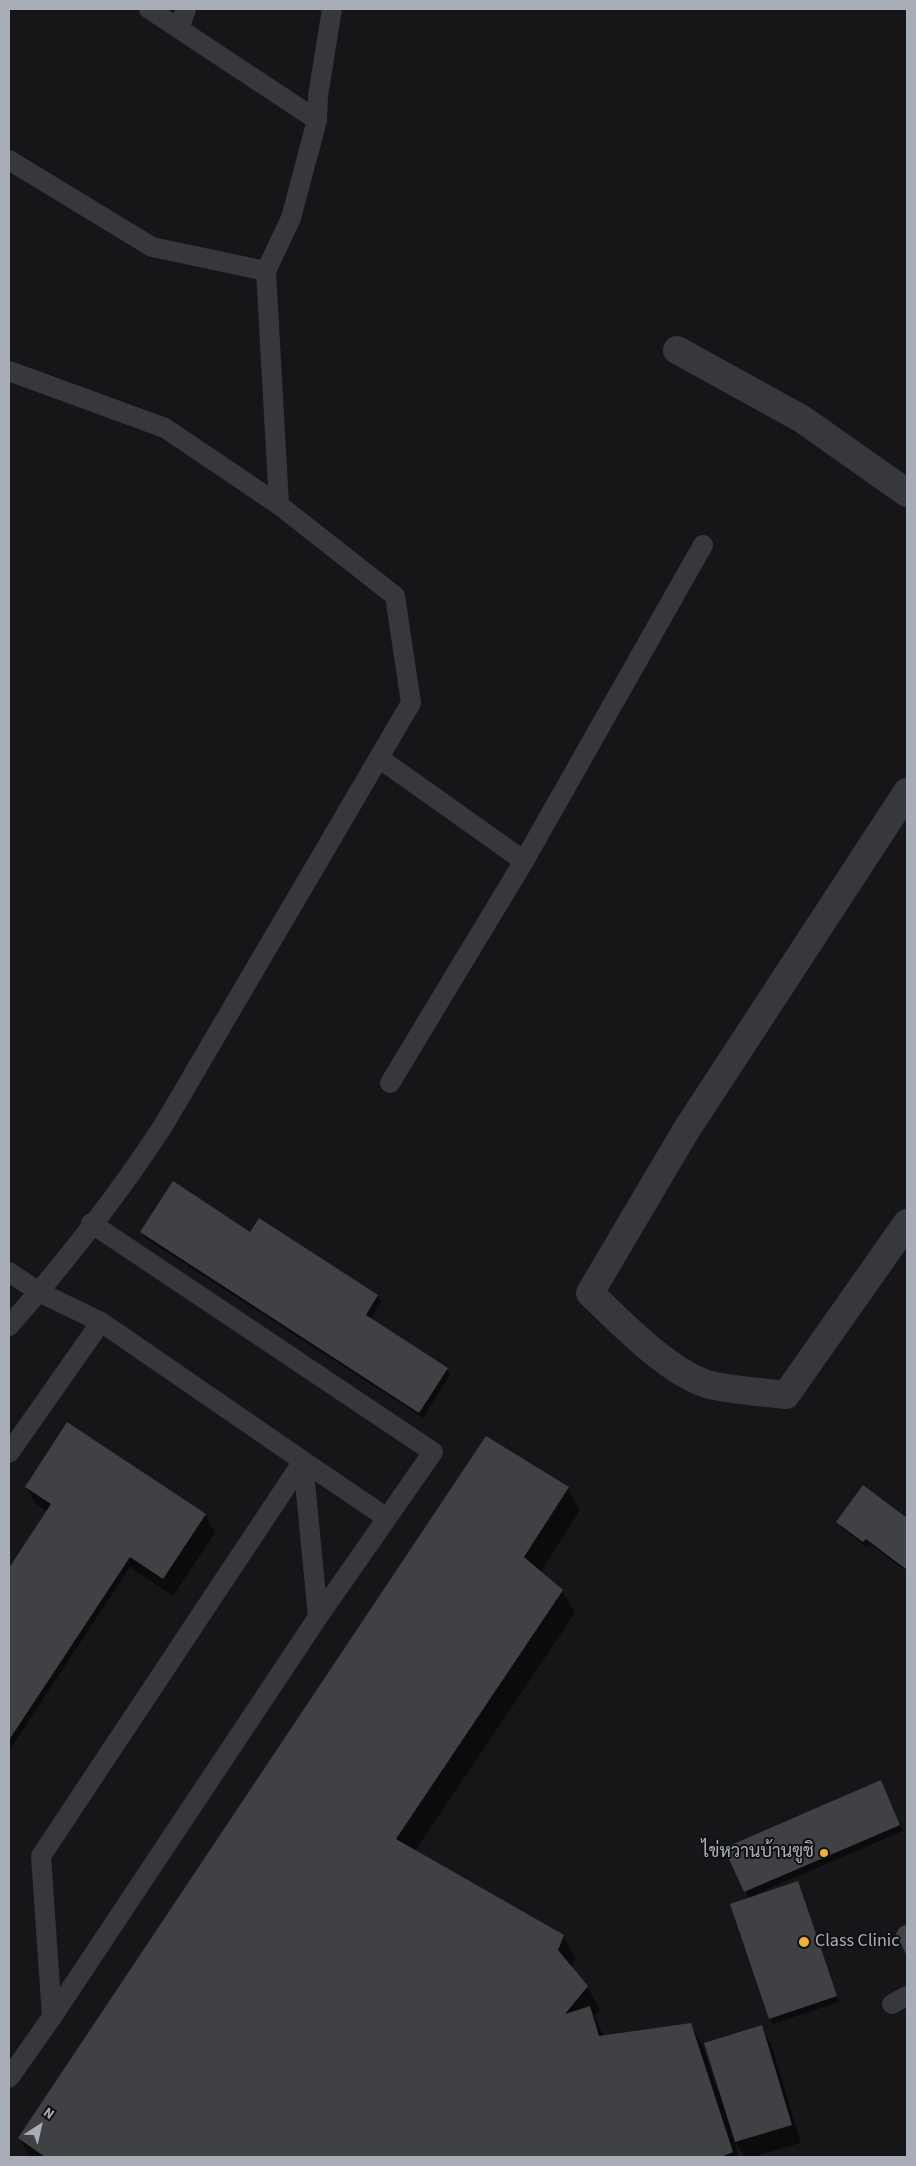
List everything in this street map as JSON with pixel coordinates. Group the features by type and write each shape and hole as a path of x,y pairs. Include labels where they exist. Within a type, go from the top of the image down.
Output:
{"street":[{"path":"677,350 802,418 907,493"},
{"path":"907,792 685,1132 590,1293 638,1339 684,1373 707,1384 786,1396 907,1223"}],"lane":[{"path":"149,9 317,120"},
{"path":"179,29 186,9"},
{"path":"280,505 266,271 291,218 317,120 318,96 332,9"},
{"path":"9,160 152,247 266,271"},
{"path":"9,371 165,428 280,505 395,596 411,703 142,1158 39,1292 9,1326"},
{"path":"390,1083 524,861 704,545"},
{"path":"379,758 524,861"},
{"path":"9,2078 52,2017 318,1617 434,1452 91,1223"},
{"path":"9,1272 39,1292 101,1322 387,1518"},
{"path":"9,1453 101,1322"},
{"path":"303,1461 318,1617"},
{"path":"52,2017 41,1856 303,1461"}],"building":[{"path":"173,1181 250,1232 259,1218 378,1295 366,1315 448,1368 419,1413 140,1232"},
{"path":"67,1422 206,1514 163,1579 130,1557 9,1740 9,1568 51,1504 25,1487"},
{"path":"486,1436 569,1487 524,1557 563,1590 396,1839 564,1935 558,1950 588,1986 565,2014 590,2006 599,2036 691,2023 733,2152 721,2157 45,2157 18,2138"},
{"path":"863,1485 907,1518 907,1570 866,1539 863,1542 836,1522"},
{"path":"881,1780 900,1825 744,1892 724,1848"},
{"path":"798,1881 837,1996 769,2019 730,1904"},
{"path":"907,1924 907,1956 896,1934 899,1928"},
{"path":"762,2025 792,2125 735,2142 704,2043"}],"place":[{"name":"ไข่หวานบ้านฃูชิ","path":"824,1853"},
{"name":"Class Clinic","path":"804,1942"}]}
